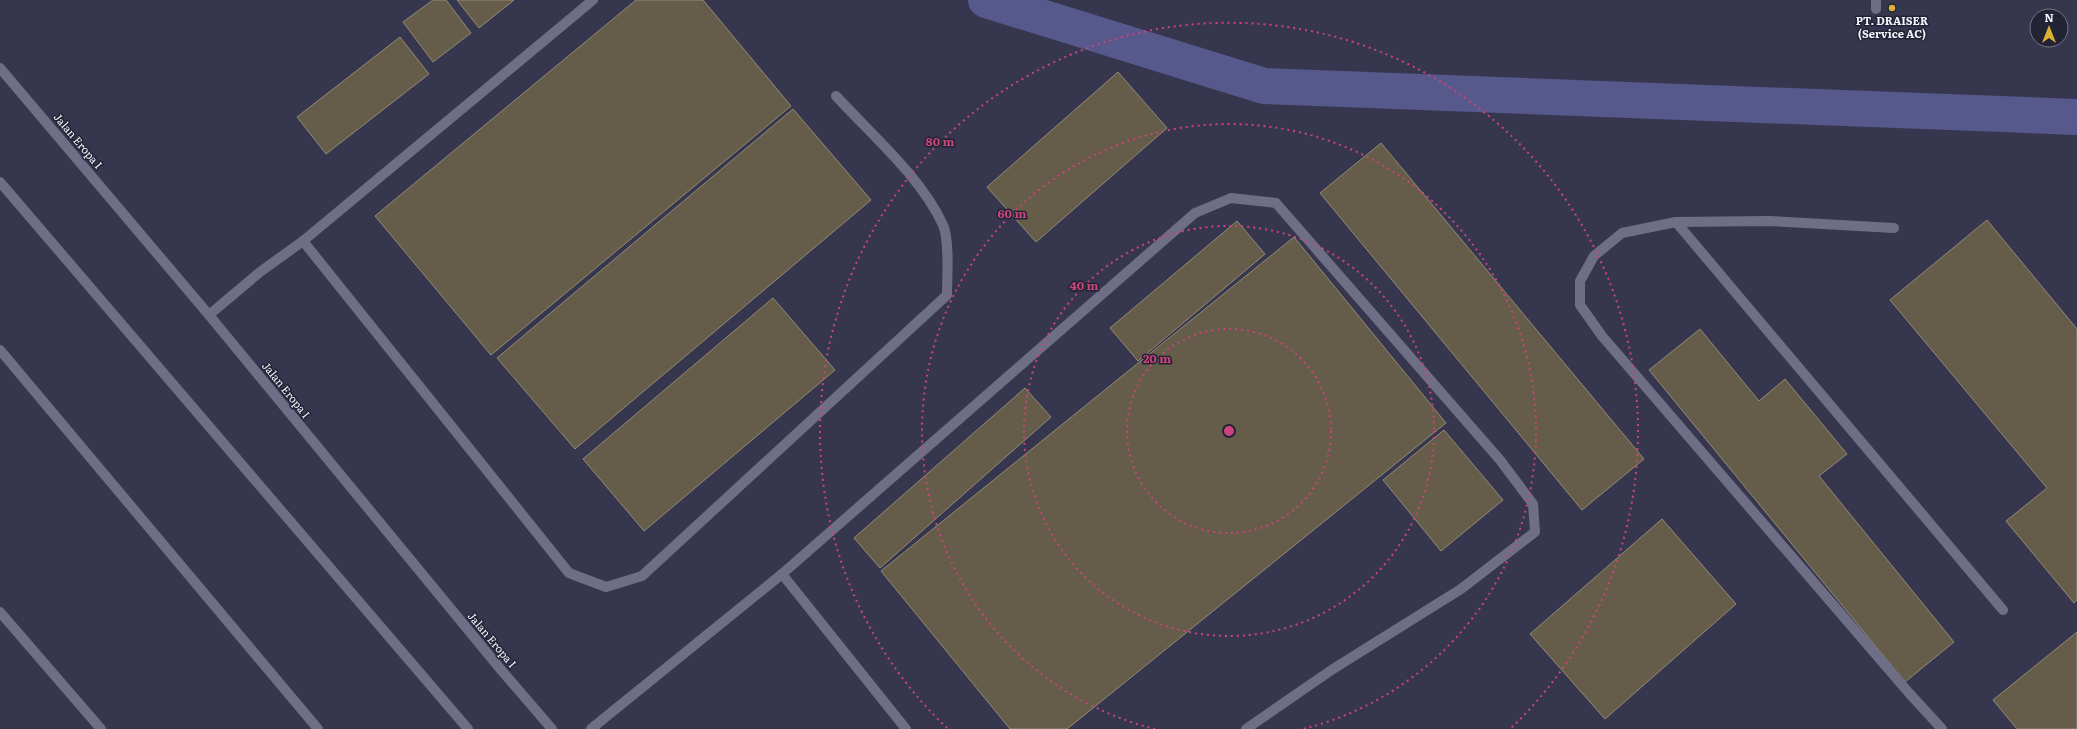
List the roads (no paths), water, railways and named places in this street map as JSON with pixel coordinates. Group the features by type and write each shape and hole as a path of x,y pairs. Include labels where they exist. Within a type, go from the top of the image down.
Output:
{"lane":[{"path":"209,315 260,272 303,241 593,0"},
{"name":"Jalan Eropa I","path":"0,68 209,315 502,671 552,729"},
{"path":"303,241 569,573 606,587 642,576 947,296 948,263 943,226 914,179 836,96"},
{"path":"0,182 468,729"},
{"path":"591,729 782,574 1195,213 1231,198 1276,203 1500,460 1533,504 1535,532 1461,589 1333,669 1246,729"},
{"path":"1894,228 1769,221 1676,222 1622,233 1594,256 1580,281 1580,305 1602,336 1909,693 1942,729"},
{"path":"1676,222 2003,610"},
{"path":"0,350 318,729"},
{"path":"782,574 906,729"},
{"path":"0,612 102,729"}],"waterway":[{"path":"986,0 1264,86 2077,117"}],"place":[{"name":"PT. DRAISER (Service AC)","path":"1892,8"}]}
